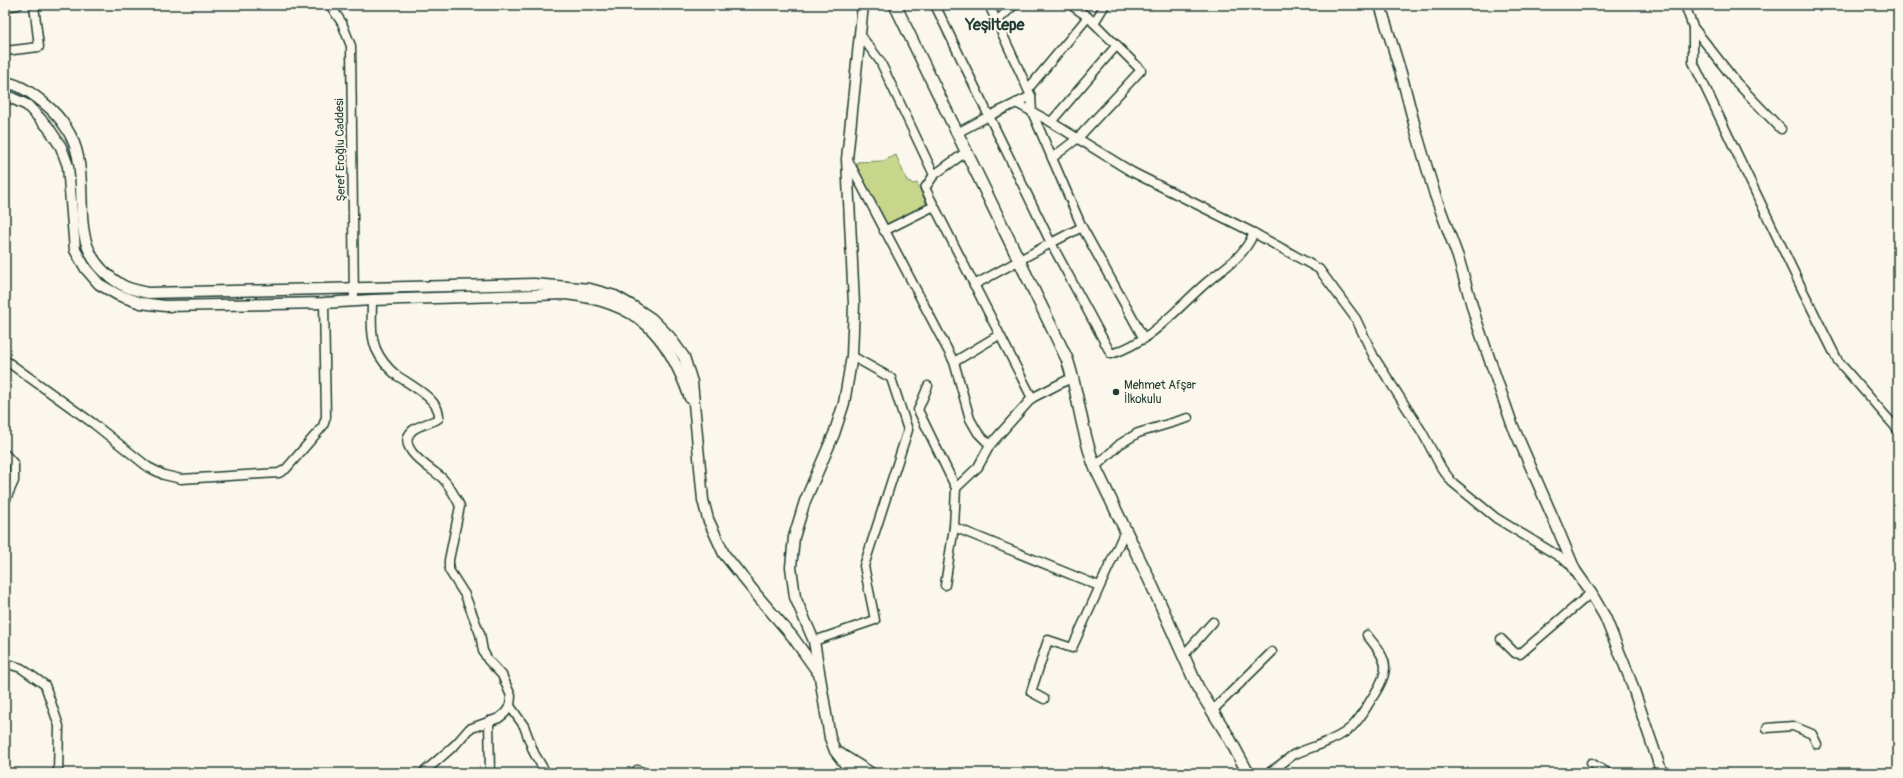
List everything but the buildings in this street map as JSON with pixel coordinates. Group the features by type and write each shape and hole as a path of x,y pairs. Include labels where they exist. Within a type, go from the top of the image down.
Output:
{"main road":[{"path":"895,5 1067,359 1073,377 1088,450 1095,467 1150,581 1198,688 1248,773"}],"street":[{"path":"5,7 18,5"},
{"path":"5,51 39,47 34,5"},
{"name":"Şeref Eroğlu Caddesi","path":"330,5 342,23 351,46 354,301"},
{"path":"852,773 835,751 830,738 824,712 814,641 796,597 791,567 794,537 805,501 834,434 844,403 852,356 854,304 847,160 863,5"},
{"path":"935,5 1051,243 1111,354 1127,350 1159,329 1206,284 1243,253 1254,233"},
{"path":"989,5 1030,92 1032,112 1082,227 1144,339"},
{"path":"997,21 1014,5"},
{"path":"1052,158 1078,138 1141,70 1088,17 1071,5"},
{"path":"1094,23 1105,5"},
{"path":"1380,5 1401,73 1435,195 1458,257 1477,323 1512,424 1558,527 1575,570"},
{"path":"1685,5 1693,26 1736,82 1781,129"},
{"path":"957,133 1016,103 1030,92 1088,17"},
{"path":"1693,26 1693,62 1838,361 1898,430"},
{"path":"861,36 880,61 934,175"},
{"path":"1051,122 1117,45"},
{"path":"5,82 30,92 55,112 70,134 78,156 82,231 90,254 102,270 122,285 148,294 534,284 590,289 615,296 652,318 669,336 684,357 692,382 703,500 708,519 716,537 724,554 736,571 792,636 819,674"},
{"path":"5,96 27,105 48,127 62,147 68,166 75,250 86,269 99,284 118,295 141,303 164,306 324,303 372,300 566,294 592,297 632,314 650,328 671,356 686,388 694,410"},
{"path":"1016,103 1078,138 1132,172 1254,233 1320,269 1356,319 1374,357 1422,432 1442,469 1452,482 1496,518 1568,562 1591,593 1605,617 1629,676 1662,773"},
{"path":"966,152 934,175 925,188 1032,398"},
{"path":"847,160 954,362 970,418 978,433 990,445"},
{"path":"884,230 934,206"},
{"path":"974,285 1082,227"},
{"path":"372,300 374,339 381,358 393,372 422,392 435,405 439,412 439,418 412,430 408,437 408,445 419,461 441,477 460,506 449,560 449,570 465,595 480,634 482,651 505,680 510,696 510,706 524,726 534,753 546,773"},
{"path":"5,360 94,424 148,467 164,475 181,479 279,473 286,469 323,426 326,417 324,303"},
{"path":"954,362 999,335"},
{"path":"814,641 875,620 864,566 908,430 892,378 852,356"},
{"path":"956,488 978,467 990,445 1032,398 1073,377"},
{"path":"928,386 918,410 956,488 954,527 945,585"},
{"path":"1095,467 1120,444 1138,433 1188,418"},
{"path":"5,454 14,464 14,481 5,501"},
{"path":"954,527 1099,586"},
{"path":"1044,699 1031,692 1048,640 1072,648 1125,531"},
{"path":"1500,639 1515,653 1520,654 1591,593"},
{"path":"1183,656 1213,622"},
{"path":"1268,773 1282,765 1293,755 1335,739 1348,732 1358,722 1376,692 1384,675 1385,666 1383,659 1367,634"},
{"path":"1212,711 1272,652"},
{"path":"5,663 21,668 44,685 59,726 58,773"},
{"path":"423,773 456,744 469,729 505,713 510,706"},
{"path":"489,721 490,773"},
{"path":"1767,728 1793,726 1812,734 1817,744"},
{"path":"835,751 871,773"},
{"path":"1592,763 1608,773"},
{"path":"636,770 645,773"}],"green space":[{"path":"896,155 907,181 913,184 917,183 927,205 887,224 857,170 857,162 883,161"}],"place":[{"name":"Mehmet Afşar İlkokulu","path":"1116,392"}],"district":[{"name":"Yeşiltepe","path":"995,24"}]}
